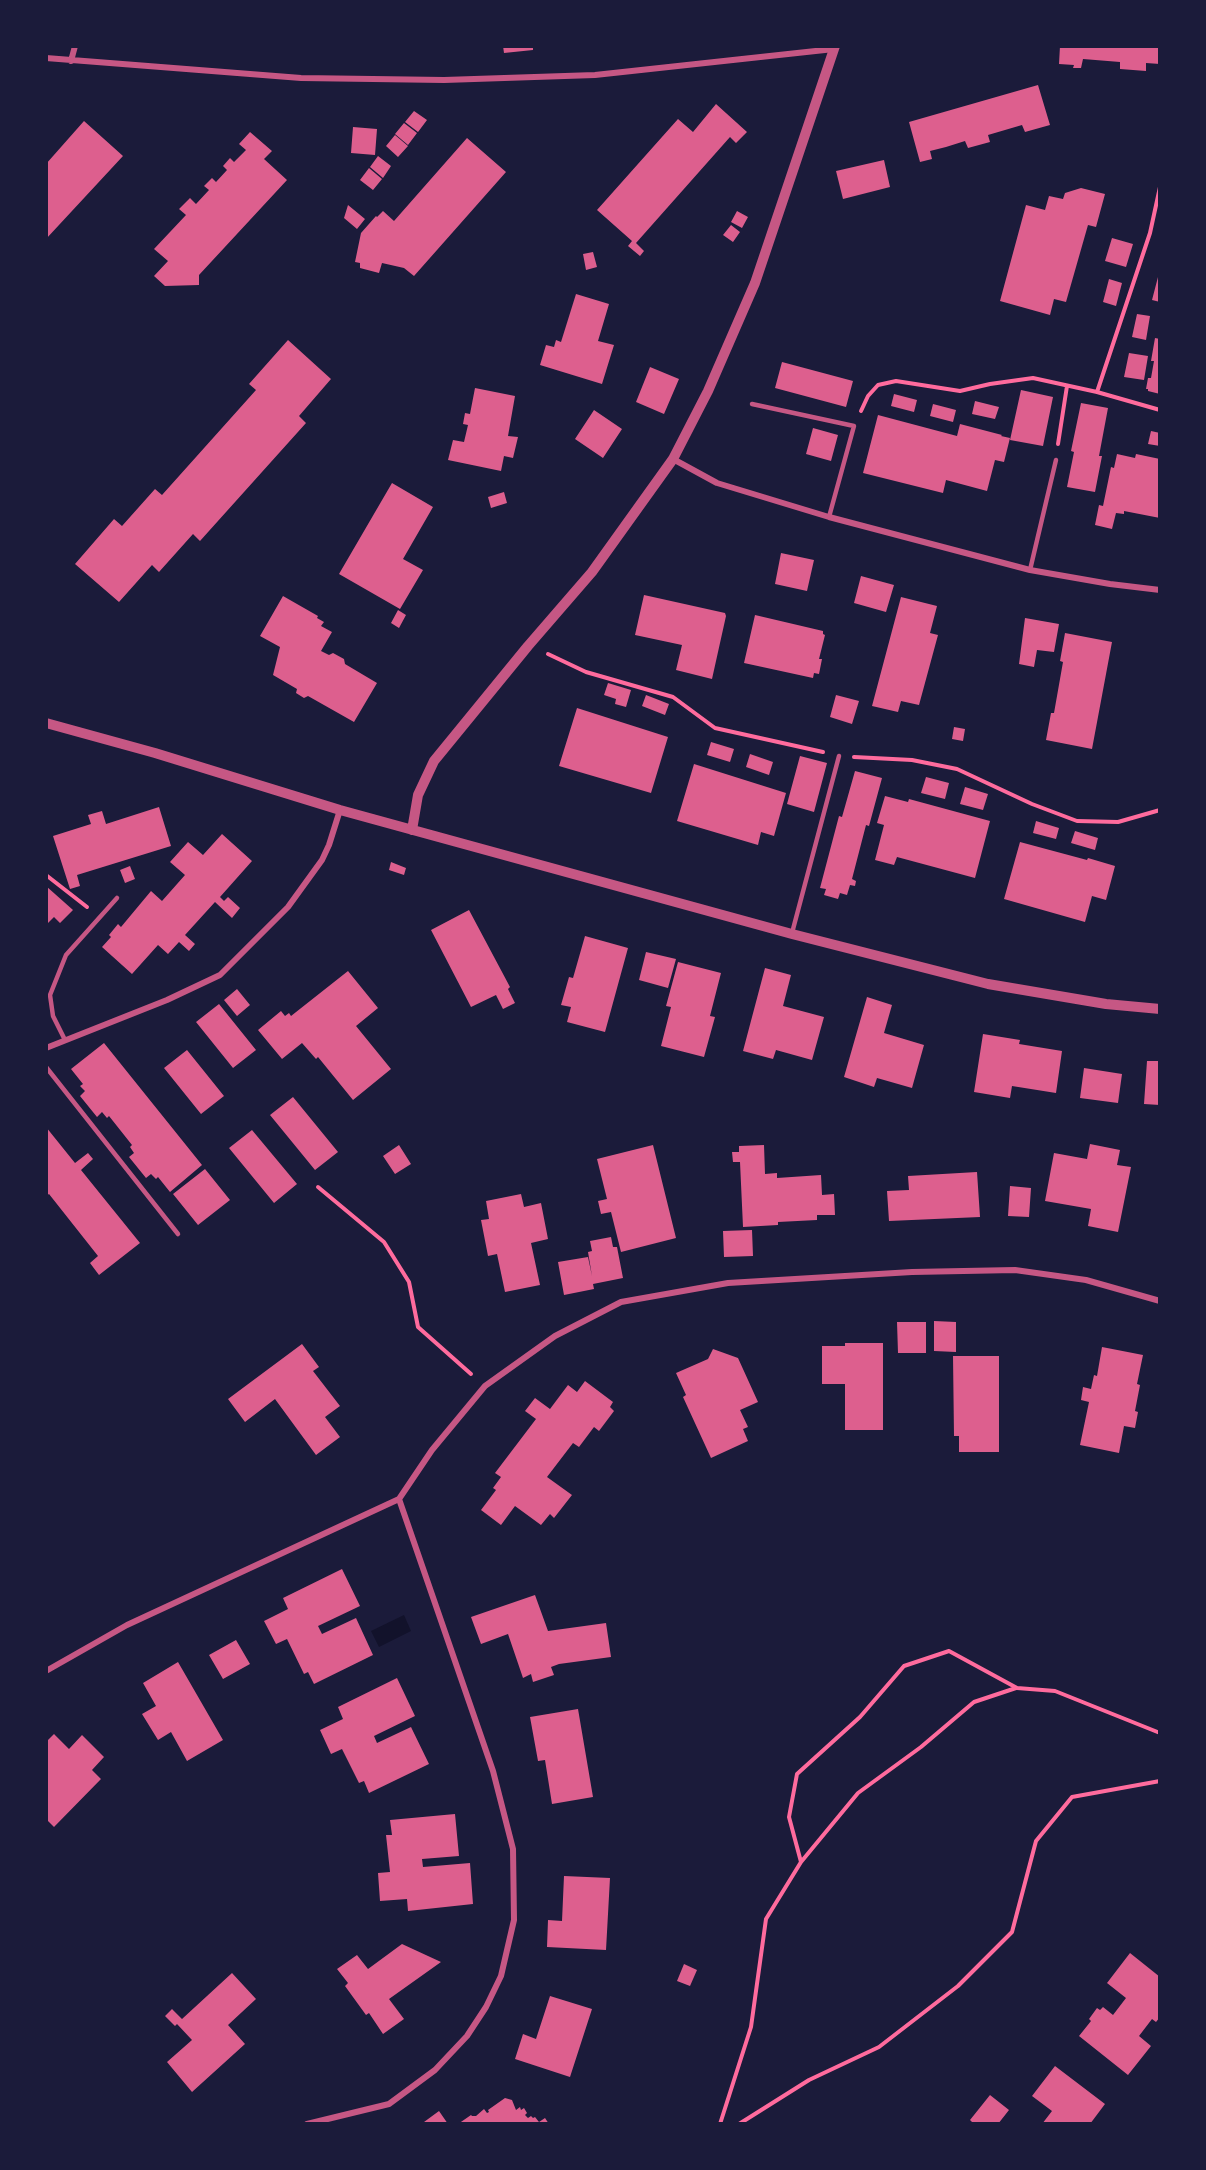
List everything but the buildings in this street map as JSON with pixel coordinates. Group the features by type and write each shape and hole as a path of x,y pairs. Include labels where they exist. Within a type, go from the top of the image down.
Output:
{"street":[{"path":"71,61 75,46"},
{"path":"46,58 301,78 444,80 595,75 835,48 755,284 708,391 673,459 592,572 434,760 418,795 412,830"},
{"path":"673,459 717,483 829,517 1030,570 1160,590"},
{"path":"46,723 156,753 340,810 792,934 988,984 1106,1004 1160,1009"},
{"path":"46,1048 167,1000 220,975 288,908 322,860 340,810"},
{"path":"46,1671 127,1625 399,1499 432,1450 485,1386 555,1336 621,1302 728,1283 912,1272 1015,1270 1086,1280 1160,1301"},
{"path":"307,2124 389,2104 435,2070 467,2036 486,2007 501,1976 514,1920 513,1849 493,1771 399,1499"}],"lane":[{"path":"752,404 854,426 829,517"},
{"path":"1030,570 1056,460"},
{"path":"792,934 839,756"},
{"path":"65,1040 53,1016 50,995 66,954 117,898"},
{"path":"46,1067 178,1234"}],"path":[{"path":"1097,392 1150,233 1160,187"},
{"path":"854,426 868,396 878,385 896,381 960,391 1033,378 1097,392 1160,410"},
{"path":"1056,460 1067,386"},
{"path":"46,875 100,917"},
{"path":"318,1187 384,1242 409,1282 418,1327 485,1386"},
{"path":"801,1862 789,1817 797,1774 860,1717 904,1666 949,1651 1017,1688"},
{"path":"720,2124 751,2027 766,1919 801,1862 858,1793 921,1747 974,1702 1017,1688 1055,1691 1160,1733"},
{"path":"739,2124 809,2080 879,2047 958,1986 1012,1932 1036,1840 1072,1797 1160,1781"}],"shaded area":[{"path":"404,1615 411,1631 379,1647 371,1631"}]}
